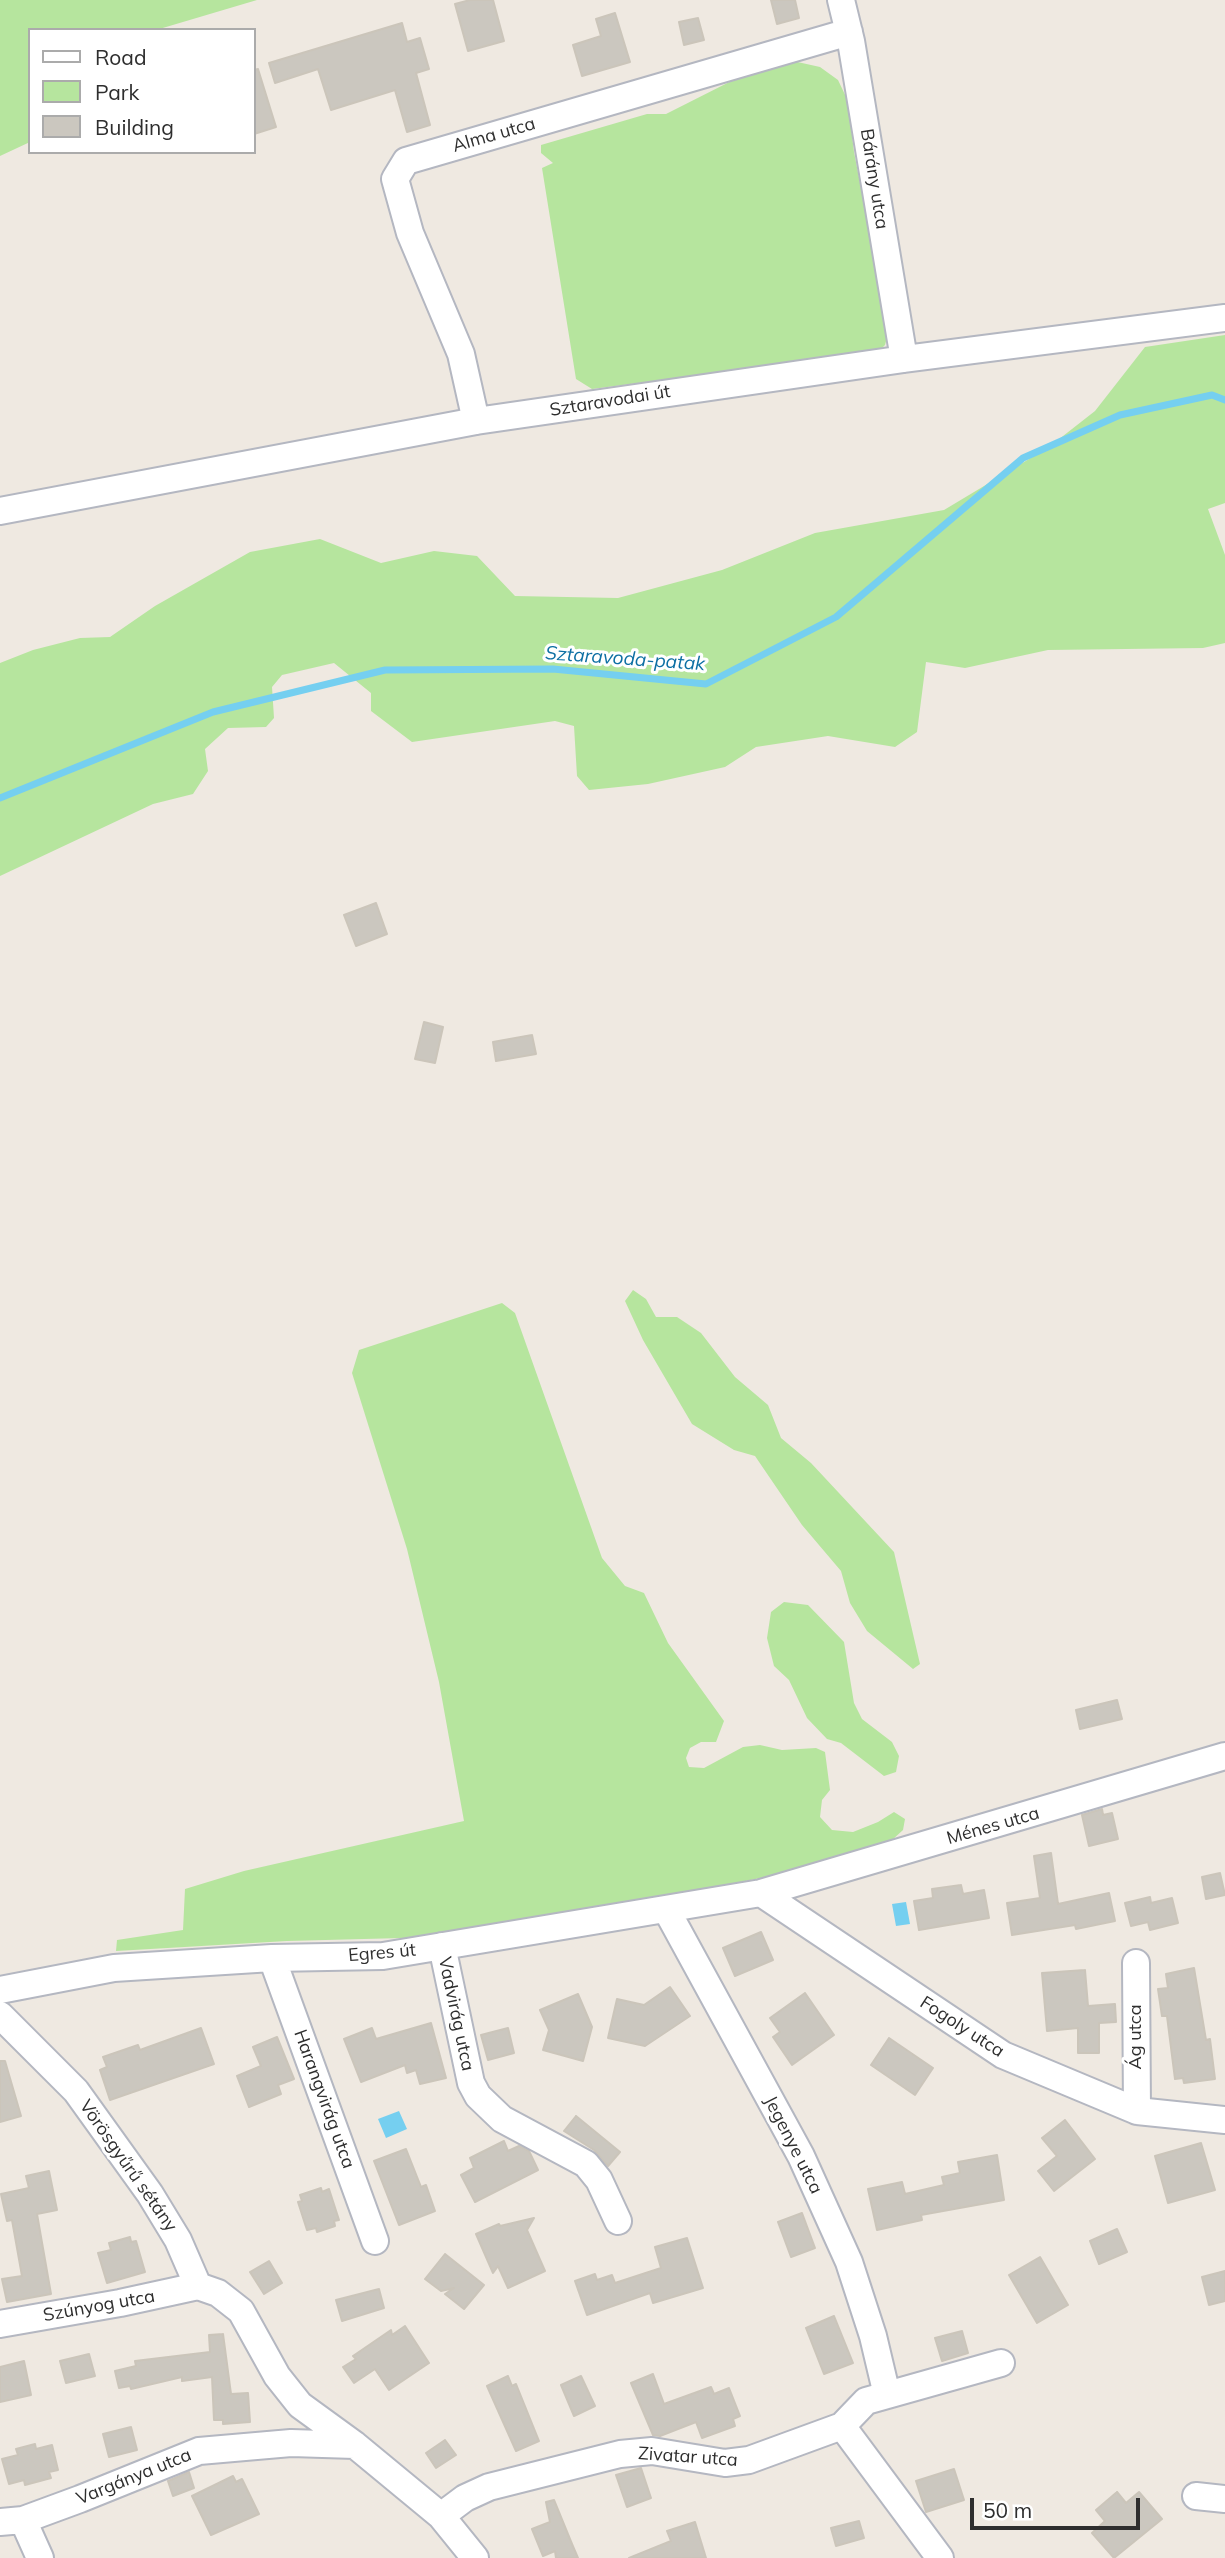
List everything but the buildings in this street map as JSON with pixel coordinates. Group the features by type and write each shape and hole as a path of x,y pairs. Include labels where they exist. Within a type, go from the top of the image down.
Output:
{"street":[{"name":"Bárány utca","path":"841,0 849,32 904,359"},
{"name":"Alma utca","path":"476,421 461,354 410,233 395,179 406,161 849,32"},
{"name":"Sztaravodai út","path":"0,511 476,421 904,359 1225,318"},
{"name":"Ménes utca","path":"761,1893 1225,1756"},
{"name":"Egres út","path":"0,1990 114,1968 272,1958 383,1956 761,1893"},
{"name":"Fogoly utca","path":"761,1893 1003,2055 1137,2111 1225,2120"},
{"name":"Jegenye utca","path":"666,1909 801,2156 849,2262 873,2336 887,2395"},
{"name":"Vadvirág utca","path":"442,1946 471,2083 478,2096 502,2119 586,2164 599,2180 618,2221"},
{"name":"Harangvirág utca","path":"272,1958 375,2241"},
{"name":"Ág utca","path":"1136,1963 1137,2111"},
{"name":"Vörösgyűrű sétány","path":"0,2015 75,2091 119,2149 178,2240 198,2286"},
{"name":"Szúnyog utca","path":"0,2324 120,2304 198,2286"},
{"path":"198,2286 218,2293 241,2311 277,2376 300,2405 355,2445 441,2516 475,2558"},
{"name":"Zivatar utca","path":"441,2516 465,2498 489,2487 543,2471 620,2454 652,2451 725,2463 749,2460 842,2426 866,2401 1001,2363"},
{"path":"842,2426 940,2558"},
{"name":"Vargánya utca","path":"11,2521 199,2451 291,2443 355,2445"},
{"path":"1195,2496 1225,2499"},
{"path":"11,2521 40,2558"}],"green space":[{"path":"0,0 257,0 163,28 28,28 28,143 0,156"},
{"path":"793,61 820,67 838,80 848,101 854,152 889,330 885,345 878,352 592,389 576,379 542,168 553,163 541,153 541,145 647,114 666,114 763,65"},
{"path":"1225,335 1225,503 1208,509 1225,555 1225,643 1203,648 1048,650 965,668 926,662 917,732 895,747 828,736 756,747 725,767 648,784 589,790 577,776 574,726 555,721 412,742 371,711 371,693 334,663 282,675 272,687 274,718 266,727 228,728 205,749 208,771 193,794 153,804 0,876 0,663 33,650 80,638 110,637 155,606 250,552 320,539 381,563 434,551 477,556 515,596 618,598 722,570 815,533 944,510 1049,447 1095,411 1145,347"},
{"path":"633,1290 646,1299 656,1317 677,1317 701,1333 735,1377 768,1405 781,1438 811,1463 894,1552 920,1664 913,1669 867,1631 850,1603 841,1571 802,1525 755,1456 734,1450 692,1424 643,1340 625,1301"},
{"path":"502,1303 515,1313 602,1558 625,1586 644,1593 668,1643 724,1721 716,1742 701,1742 690,1748 686,1758 689,1767 704,1768 743,1747 760,1745 782,1750 816,1748 825,1752 830,1790 822,1800 820,1817 832,1830 853,1832 894,1812 905,1819 903,1830 891,1841 780,1874 638,1903 441,1937 287,1941 116,1951 117,1940 183,1930 185,1889 244,1871 464,1821 439,1682 407,1549 352,1373 359,1350"},
{"path":"784,1602 808,1605 844,1642 854,1703 862,1719 892,1742 899,1756 896,1772 884,1776 841,1743 827,1739 807,1718 789,1680 774,1666 767,1638 771,1612"}],"water":[{"path":"906,1902 910,1924 896,1926 892,1904"},
{"path":"399,2111 407,2129 386,2138 378,2119"}],"waterway":[{"name":"Sztaravoda-patak","path":"0,798 213,712 385,670 553,669 706,684 836,617 1023,458 1120,415 1212,395 1225,400"}]}
